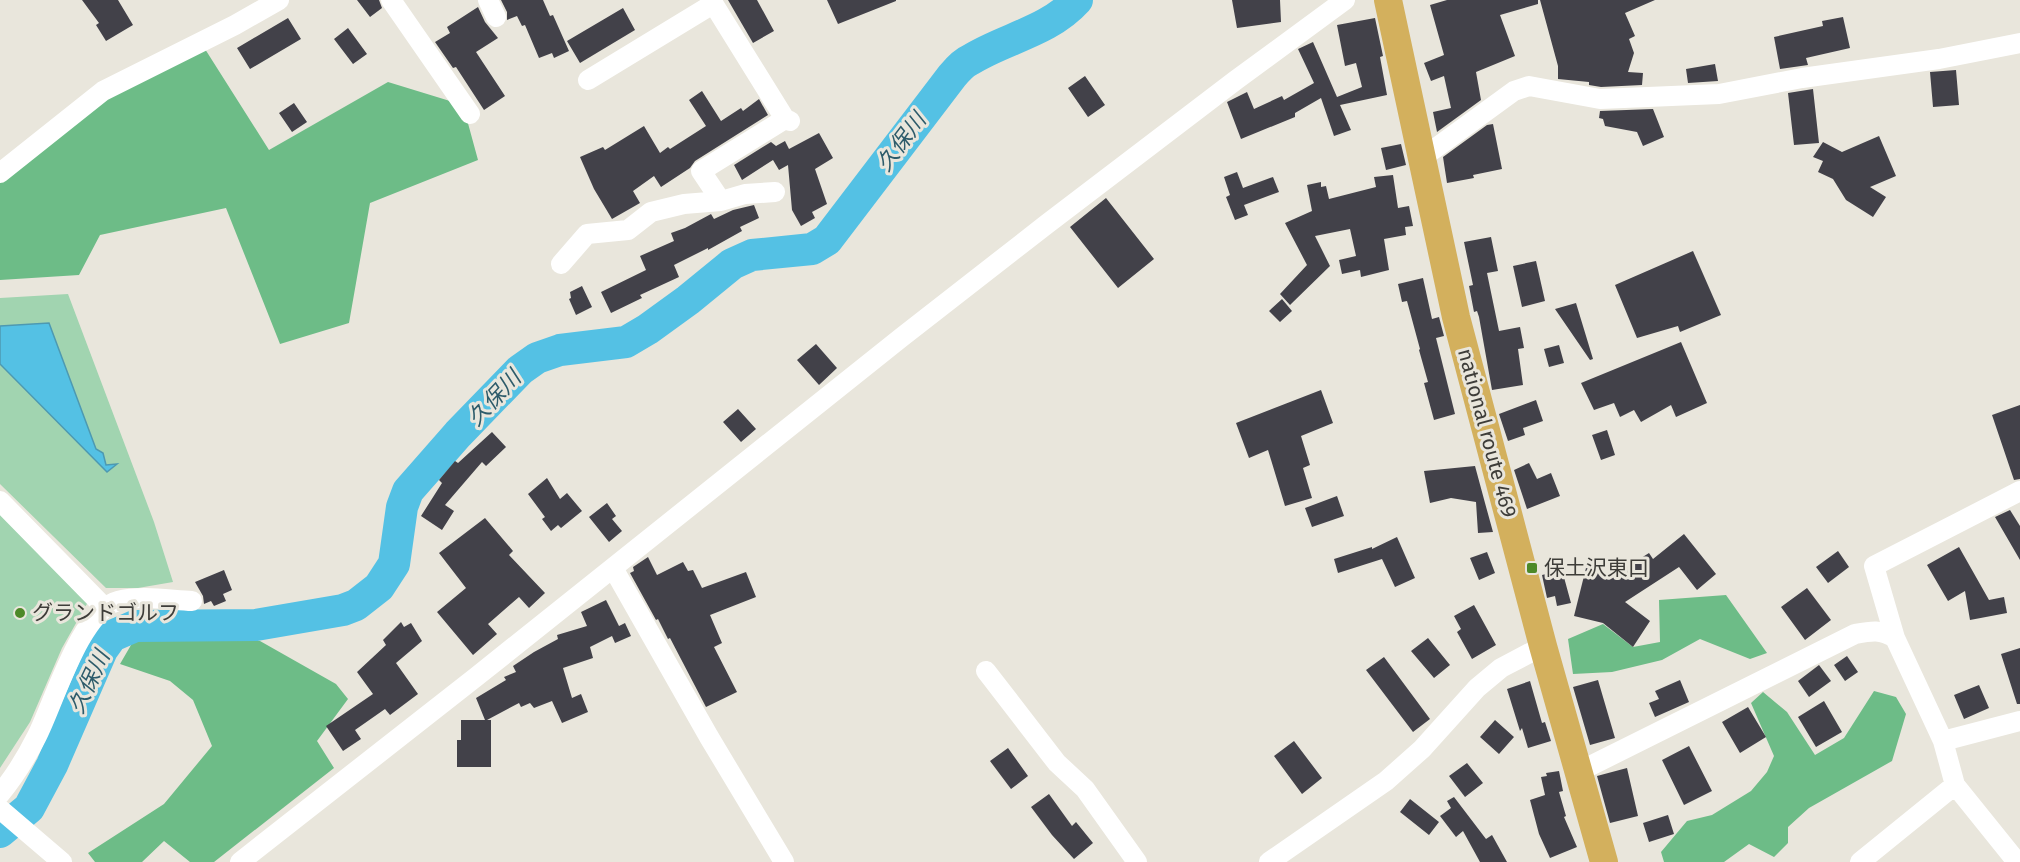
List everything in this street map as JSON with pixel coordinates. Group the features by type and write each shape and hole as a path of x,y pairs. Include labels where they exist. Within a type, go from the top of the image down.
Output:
{"highway":[{"name":"national route 469","path":"1388,0 1456,317 1543,646 1604,862"}],"street":[{"path":"0,173 103,91 235,25 279,0"},
{"path":"392,0 470,114"},
{"path":"240,862 1038,231 1345,0"},
{"path":"588,80 712,2 788,120 701,171 721,201"},
{"path":"1422,158 1522,88 1540,88 1600,99 1719,94 1802,78 1939,59 2020,43"},
{"path":"561,264 587,234 628,230 651,212 684,204 721,201 745,194 775,192"},
{"path":"2017,862 1955,785 1943,741 1895,638 1874,566 2020,491"},
{"path":"0,501 105,608"},
{"path":"613,568 708,737 784,862"},
{"path":"0,794 21,768 39,734 82,634 105,608 117,601 143,599 192,601"},
{"path":"1578,772 1855,634 1884,631 1895,638"},
{"path":"1269,862 1386,781 1422,749 1477,688 1501,668 1543,646"},
{"path":"986,670 1057,763 1085,789 1137,862"},
{"path":"1943,741 2020,721"},
{"path":"1860,862 1955,785"},
{"path":"0,809 62,862"}],"green space":[{"path":"205,49 269,150 388,82 463,105 478,160 370,203 349,323 280,344 226,208 100,235 79,275 0,280 0,168 117,84"},
{"path":"68,294 154,522 173,582 138,588 106,588 0,484 0,298"},
{"path":"0,512 88,602 62,648 30,722 0,768"},
{"path":"1726,595 1767,653 1750,659 1700,639 1662,660 1612,672 1573,674 1568,639 1603,624 1633,647 1660,642 1659,600"},
{"path":"138,633 200,634 260,641 336,684 348,699 317,741 334,768 214,862 190,862 164,841 142,862 95,862 88,853 164,804 212,746 193,700 170,681 120,664"},
{"path":"1874,691 1896,697 1906,714 1892,761 1809,808 1788,827 1788,843 1774,857 1749,844 1724,862 1664,862 1661,852 1687,821 1712,815 1751,791 1767,772 1774,756 1751,703 1763,692 1787,712 1815,755 1844,738"}],"water":[{"path":"49,323 96,449 103,453 106,465 117,464 107,472 0,364 0,326"}],"building":[{"path":"82,0 118,0 133,25 106,41 96,25 99,23"},
{"path":"357,0 379,0 382,8 370,17"},
{"path":"501,0 543,0 550,16 553,15 569,51 554,58 552,53 539,58 525,25 522,26 517,16 507,20 507,12"},
{"path":"728,0 757,0 774,31 753,43"},
{"path":"827,0 896,0 896,1 838,24"},
{"path":"1232,0 1280,0 1281,22 1237,28"},
{"path":"1447,0 1538,0 1538,4 1500,15 1515,56 1476,72 1481,100 1437,132 1433,112 1451,108 1444,76 1431,81 1424,63 1444,55 1430,5"},
{"path":"1540,0 1655,0 1625,13 1635,36 1629,39 1634,53 1628,72 1643,73 1642,85 1601,87 1589,85 1589,82 1558,79 1558,66"},
{"path":"478,7 485,22 498,38 476,52 505,96 484,110 456,67 453,68 435,42 450,33 447,27"},
{"path":"623,8 635,30 580,63 567,41"},
{"path":"1843,17 1850,48 1806,58 1808,65 1780,69 1774,37 1823,26 1822,21"},
{"path":"288,18 301,39 250,69 237,48"},
{"path":"1375,18 1383,56 1380,57 1387,95 1340,105 1351,130 1334,136 1321,98 1295,113 1295,117 1241,139 1227,102 1247,92 1254,109 1282,96 1284,100 1314,83 1298,49 1313,42 1337,97 1362,87 1356,63 1345,66 1337,25"},
{"path":"348,28 367,54 353,64 334,39"},
{"path":"1715,64 1718,81 1688,83 1686,69"},
{"path":"1956,70 1959,105 1933,107 1930,72"},
{"path":"1085,76 1105,105 1088,117 1068,88"},
{"path":"1813,89 1819,143 1794,145 1788,93"},
{"path":"702,91 721,121 741,108 743,111 759,99 768,115 695,161 690,168 661,187 654,176 633,191 640,203 612,219 594,189 580,157 603,147 605,150 644,126 660,153 668,147 670,149 706,126 689,100"},
{"path":"294,103 307,122 292,132 279,113"},
{"path":"1653,109 1664,137 1643,146 1637,132 1605,126 1603,119 1599,118 1600,111"},
{"path":"1493,124 1502,169 1473,175 1474,178 1447,183 1443,157 1487,125"},
{"path":"819,133 833,158 815,169 827,204 812,212 815,218 801,226 792,210 788,165 779,170 773,160 742,180 734,165 771,142 776,146 785,141 789,149"},
{"path":"1879,136 1896,176 1870,187 1886,197 1873,217 1846,200 1833,179 1818,172 1823,161 1813,157 1823,142 1842,152"},
{"path":"1401,144 1406,165 1386,170 1381,148"},
{"path":"1237,172 1243,188 1273,177 1279,192 1244,205 1248,215 1235,220 1226,197 1230,195 1224,177"},
{"path":"1393,175 1398,208 1409,206 1413,226 1405,227 1406,235 1384,239 1389,270 1361,277 1360,270 1342,274 1339,260 1356,256 1350,229 1315,236 1330,266 1290,305 1280,294 1307,265 1285,223 1312,211 1307,185 1321,182 1321,187 1326,186 1329,199 1376,187 1374,177"},
{"path":"1106,198 1154,259 1118,288 1070,227"},
{"path":"754,205 759,218 740,227 742,231 674,265 679,277 640,295 642,298 611,313 601,292 646,270 640,256 674,241 671,233 711,214 714,219 733,210"},
{"path":"1491,237 1498,271 1487,273 1499,331 1520,327 1524,348 1518,349 1523,385 1492,390 1479,317 1477,311 1474,312 1469,286 1473,285 1464,242"},
{"path":"1693,251 1721,315 1680,332 1678,326 1637,338 1615,285"},
{"path":"1536,261 1545,301 1522,307 1513,266"},
{"path":"1423,278 1432,319 1439,317 1444,336 1436,338 1455,414 1434,420 1424,383 1428,382 1420,349 1407,301 1402,302 1398,284"},
{"path":"582,286 592,307 576,315 569,299 571,298 570,292"},
{"path":"1282,299 1292,311 1280,322 1269,311"},
{"path":"1576,303 1593,359 1590,360 1555,309"},
{"path":"1681,342 1707,403 1676,417 1671,405 1641,422 1634,410 1620,417 1614,403 1594,410 1581,383"},
{"path":"816,344 837,368 819,385 797,360"},
{"path":"1559,345 1564,363 1549,367 1544,349"},
{"path":"1321,390 1333,423 1301,436 1310,465 1303,468 1312,498 1285,506 1268,450 1249,458 1236,423"},
{"path":"1536,400 1543,421 1523,428 1525,435 1508,441 1499,414"},
{"path":"2020,405 2020,479 2014,480 1992,415"},
{"path":"738,409 756,429 741,442 723,422"},
{"path":"1607,430 1615,455 1601,460 1592,435"},
{"path":"492,432 506,447 486,466 482,462 445,505 454,511 442,530 421,516 442,483 439,480 455,461 458,463"},
{"path":"1529,463 1537,479 1551,473 1560,496 1527,509 1514,470"},
{"path":"1475,466 1493,532 1478,533 1476,502 1451,498 1430,503 1424,471"},
{"path":"547,478 560,499 567,493 582,511 561,528 558,525 551,531 542,519 545,517 528,494"},
{"path":"1337,496 1344,516 1312,527 1305,508"},
{"path":"607,503 616,516 612,519 622,531 609,542 589,517"},
{"path":"2010,510 2020,526 2020,560 1995,517"},
{"path":"485,518 513,551 509,555 545,593 529,608 519,597 488,624 497,634 473,655 437,612 466,588 439,553"},
{"path":"1684,534 1716,574 1697,590 1679,567 1625,602 1650,621 1633,647 1603,623 1574,616 1586,568 1614,575 1649,553 1653,559"},
{"path":"1397,537 1415,578 1395,587 1382,559 1338,573 1334,559 1372,547 1372,549"},
{"path":"1959,547 1989,600 2004,597 2007,613 1970,620 1965,591 1948,601 1927,565"},
{"path":"1838,551 1849,567 1828,583 1816,567"},
{"path":"1487,552 1495,573 1479,580 1470,558"},
{"path":"648,557 657,575 683,562 688,571 693,570 702,588 746,572 756,597 710,615 722,643 714,647 737,692 706,707 670,638 668,639 658,619 656,620 630,573 634,571 633,567"},
{"path":"224,570 232,590 223,594 226,601 214,606 211,601 204,604 203,596 195,582"},
{"path":"1562,570 1571,603 1557,606 1555,596 1547,598 1542,575"},
{"path":"1807,588 1831,620 1805,640 1781,607"},
{"path":"606,600 619,626 625,623 631,636 615,643 612,636 590,647 593,658 563,668 572,698 581,694 588,712 562,723 552,701 534,708 530,703 521,707 519,703 487,720 491,720 491,767 457,767 457,740 461,740 461,720 485,720 476,698 506,680 504,677 516,672 513,666 558,639 557,635 587,626 581,612"},
{"path":"1474,605 1496,645 1472,659 1457,632 1461,629 1454,616"},
{"path":"401,622 404,627 411,623 422,641 396,663 418,694 390,715 385,709 355,730 361,739 343,751 326,726 373,694 357,672 386,645 383,640"},
{"path":"1428,638 1450,665 1434,678 1411,651"},
{"path":"2020,648 2020,704 2017,704 2001,654"},
{"path":"1847,656 1858,672 1845,681 1834,665"},
{"path":"1384,657 1430,719 1413,732 1366,670"},
{"path":"1819,665 1831,681 1809,697 1798,681"},
{"path":"1598,680 1615,738 1590,745 1573,687"},
{"path":"1680,680 1689,702 1655,717 1649,703 1659,699 1655,691"},
{"path":"1530,681 1542,723 1545,722 1551,741 1528,748 1522,728 1520,731 1507,689"},
{"path":"1979,685 1989,708 1964,719 1954,695"},
{"path":"1824,701 1842,732 1816,747 1798,717"},
{"path":"1748,707 1766,737 1740,753 1722,722"},
{"path":"1495,720 1514,737 1499,754 1480,737"},
{"path":"1294,741 1322,778 1302,794 1274,756"},
{"path":"1689,746 1712,791 1684,805 1662,760"},
{"path":"1008,748 1028,776 1011,789 990,761"},
{"path":"1467,763 1483,783 1465,797 1449,776"},
{"path":"1627,768 1638,816 1610,823 1597,776"},
{"path":"1559,771 1563,791 1559,792 1566,816 1564,817 1577,847 1550,858 1539,834 1530,800 1545,795 1541,777 1547,776 1546,773"},
{"path":"1049,794 1072,826 1076,822 1093,843 1074,859 1031,807"},
{"path":"1454,797 1486,839 1492,835 1507,862 1480,862 1463,831 1456,837 1440,816 1451,808 1447,801"},
{"path":"1410,799 1439,822 1429,835 1400,812"},
{"path":"1668,815 1674,834 1649,842 1643,823"}],"waterway":[{"name":"久保川","path":"0,832 29,808 52,765 102,650 112,636 135,626 256,625 343,610 356,605 379,587 394,564 402,507 408,491 458,434 520,370 537,358 560,350 626,342 688,300 732,264 752,255 812,249 827,240 960,67 983,52 1053,20 1077,0"}],"place":[{"name":"保土沢東口","path":"1532,568"},
{"name":"グランドゴルフ","path":"20,613"}]}
